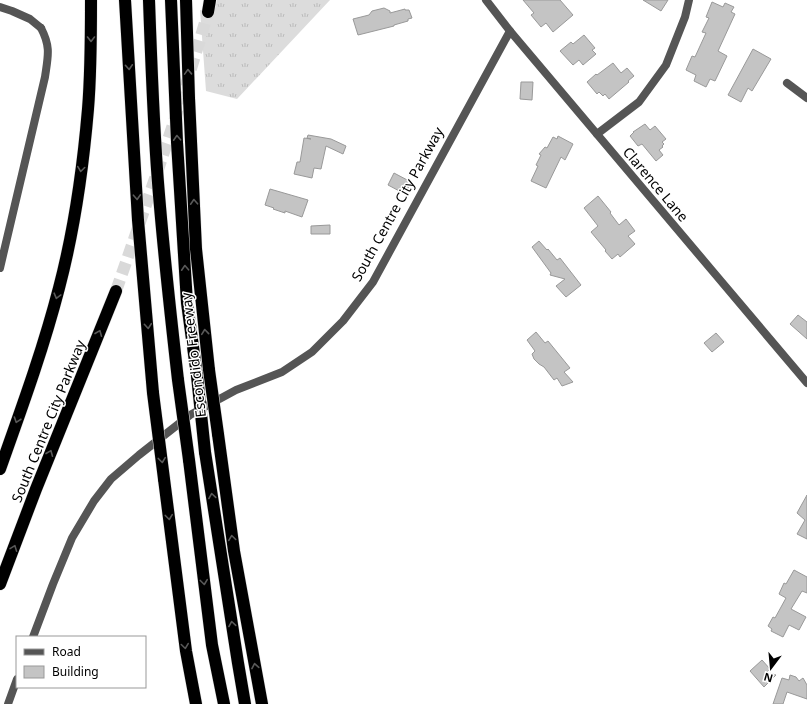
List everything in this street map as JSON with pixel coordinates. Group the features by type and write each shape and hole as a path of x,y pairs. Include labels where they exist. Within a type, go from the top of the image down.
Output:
{"highway":[{"name":"South Centre City Parkway","path":"0,470 46,334 59,287 68,246 80,179 88,109 91,0"},
{"path":"125,0 138,220 153,393 186,651 196,704"},
{"path":"149,0 151,72 166,272 178,380 212,645 224,704"},
{"path":"171,0 176,127 187,303 205,452 238,663 246,704"},
{"name":"Escondido Freeway","path":"186,0 196,249 209,370 234,551 262,704"},
{"name":"South Centre City Parkway","path":"0,584 116,291"}],"street":[{"name":"Clarence Lane","path":"486,0 510,31 807,383"},
{"path":"597,134 639,102 666,65 685,17 689,0"},
{"path":"0,7 30,19 41,28 46,38 48,48 45,77 0,268"},
{"name":"South Centre City Parkway","path":"33,636 72,538 94,501 111,479 190,415 236,390 282,372 312,352 343,321 373,282 510,31"},
{"path":"787,82 807,98"},
{"path":"8,704 16,682"}],"green space":[{"path":"217,0 330,0 237,99 206,91 200,10 214,13"}],"building":[{"path":"523,0 560,0 573,15 553,32 546,23 541,27 531,15 534,13"},
{"path":"643,0 668,0 661,11"},
{"path":"712,2 723,7 725,3 734,7 731,12 735,14 718,51 727,56 715,81 710,79 706,87 694,81 696,75 686,70 692,56 695,57 706,33 702,32 709,18 706,17"},
{"path":"384,8 390,11 390,13 405,9 409,10 412,18 394,26 358,35 353,19 369,15 372,11"},
{"path":"584,35 595,48 592,50 596,54 583,65 579,60 573,65 560,51 571,42 573,44"},
{"path":"753,49 771,59 752,91 748,88 741,102 728,95"},
{"path":"613,63 621,73 627,68 634,76 609,99 605,94 603,96 599,92 597,94 587,82"},
{"path":"521,82 533,82 532,100 520,99"},
{"path":"645,124 650,130 655,126 666,139 662,142 664,144 662,146 663,147 659,150 663,155 656,161 642,144 638,146 630,136 633,132"},
{"path":"308,135 331,139 346,146 343,154 326,146 321,169 314,168 312,178 294,174 297,162 300,162 304,138 311,139 307,138"},
{"path":"558,136 573,144 565,160 561,157 546,188 531,181 538,166 536,165 541,155 539,154 545,147 547,148 553,137 557,139"},
{"path":"394,173 411,182 405,194 388,185"},
{"path":"270,189 308,200 302,217 285,211 285,213 265,205"},
{"path":"598,196 619,225 626,219 635,231 628,236 635,244 620,257 618,254 612,259 591,232 598,226 584,208"},
{"path":"330,225 330,234 311,234 311,226"},
{"path":"539,241 557,260 560,258 581,285 566,297 556,286 565,279 550,275 551,273 532,247"},
{"path":"798,315 807,322 807,339 790,324"},
{"path":"536,332 545,343 548,341 570,368 564,372 573,382 562,386 557,378 554,380 544,367 534,359 532,354 535,351 527,340"},
{"path":"716,333 724,342 712,352 704,343"},
{"path":"807,495 807,539 797,534 805,520 797,513"},
{"path":"794,570 807,577 807,593 802,591 791,609 806,617 799,630 789,625 783,637 771,631 772,629 768,626 773,617 775,618 786,598 779,594 784,583 786,584"},
{"path":"762,660 770,669 767,672 776,675 764,687 750,671"},
{"path":"790,675 796,677 799,681 803,678 807,685 807,699 787,692 783,704 773,704 782,678 789,680"}],"tunnel":[{"path":"116,291 152,187 208,12"}]}
